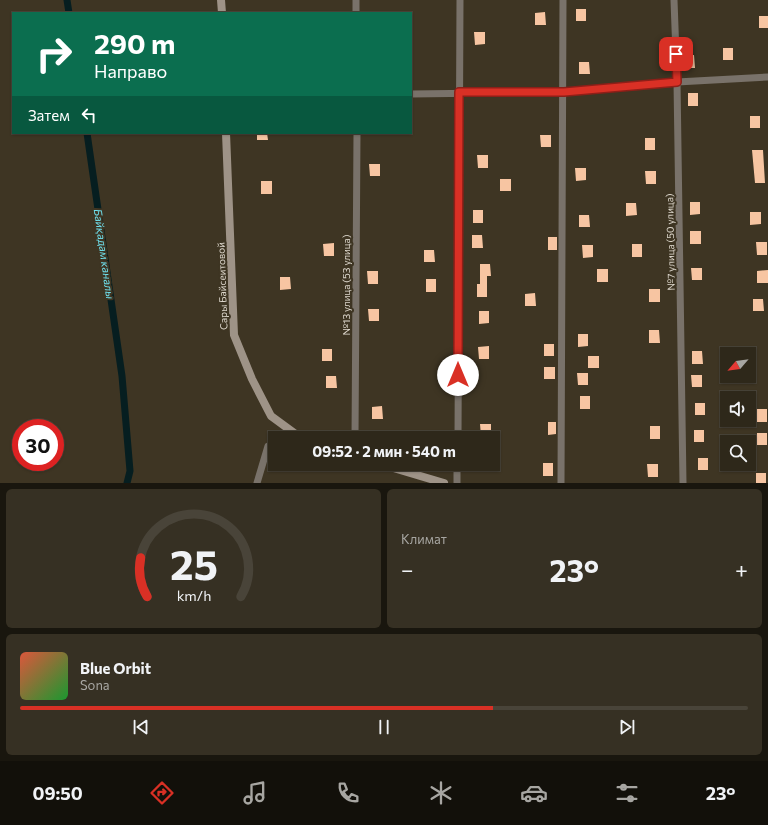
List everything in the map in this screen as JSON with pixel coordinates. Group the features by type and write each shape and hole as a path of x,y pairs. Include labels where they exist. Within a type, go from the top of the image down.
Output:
{"street":[{"path":"221,0 222,12"},
{"path":"356,0 356,12"},
{"path":"458,431 460,0"},
{"path":"561,483 564,92 563,0"},
{"name":"№7 улица (50 улица)","path":"674,0 677,82 683,483"},
{"path":"412,94 459,92 564,92 677,82 768,77"},
{"name":"Сары Байсеитовой","path":"226,134 234,335 252,379 270,416 289,431"},
{"name":"№13 улица (53 улица)","path":"355,431 357,134"},
{"path":"257,483 268,446"},
{"path":"404,471 444,483"},
{"path":"457,483 458,471"}],"building":[{"path":"576,9 586,9 586,21 576,21"},
{"path":"545,12 546,25 535,25 535,13"},
{"path":"759,16 768,16 768,28 759,28"},
{"path":"474,32 485,32 485,44 475,45"},
{"path":"723,48 733,48 733,60 723,60"},
{"path":"694,55 695,68 684,68 684,56"},
{"path":"579,62 589,62 590,74 579,74"},
{"path":"688,93 698,93 698,106 688,106"},
{"path":"750,116 760,116 760,128 750,128"},
{"path":"257,134 267,134 268,140 257,140"},
{"path":"540,135 551,135 551,147 541,147"},
{"path":"645,138 655,138 655,150 645,150"},
{"path":"752,150 763,150 765,183 755,183"},
{"path":"477,155 488,155 488,168 478,168"},
{"path":"369,164 380,164 380,176 370,176"},
{"path":"575,168 586,168 586,180 576,181"},
{"path":"645,171 656,171 656,184 646,184"},
{"path":"500,179 511,179 511,191 500,191"},
{"path":"261,181 272,181 272,194 261,194"},
{"path":"690,202 700,202 700,214 690,215"},
{"path":"626,203 636,203 637,215 626,216"},
{"path":"473,210 483,210 483,223 473,223"},
{"path":"750,212 761,212 761,224 750,225"},
{"path":"579,215 589,215 590,227 579,227"},
{"path":"690,231 701,231 701,244 690,244"},
{"path":"472,235 482,235 483,248 472,248"},
{"path":"548,237 557,237 557,250 548,250"},
{"path":"756,242 767,242 767,255 757,255"},
{"path":"334,243 334,256 324,256 323,244"},
{"path":"632,244 642,244 642,257 632,257"},
{"path":"582,245 593,245 593,257 583,258"},
{"path":"424,250 434,250 435,262 424,262"},
{"path":"480,264 490,264 491,276 487,276 487,297 477,297 477,284 480,284"},
{"path":"691,268 702,268 702,280 692,280"},
{"path":"597,269 608,269 608,282 597,282"},
{"path":"768,270 768,283 757,283 757,271"},
{"path":"367,271 378,271 378,284 368,284"},
{"path":"280,277 290,277 291,289 280,290"},
{"path":"426,279 436,279 436,292 426,292"},
{"path":"649,289 660,289 660,302 649,302"},
{"path":"535,293 536,306 525,306 525,294"},
{"path":"753,299 763,299 764,311 753,311"},
{"path":"368,309 379,309 379,321 369,321"},
{"path":"479,311 489,311 489,323 479,324"},
{"path":"649,330 659,330 660,343 649,343"},
{"path":"578,334 588,334 588,346 578,347"},
{"path":"544,344 554,344 554,356 544,356"},
{"path":"489,346 489,359 479,359 478,347"},
{"path":"322,349 332,349 332,361 322,361"},
{"path":"692,351 702,351 703,364 692,364"},
{"path":"588,356 599,356 599,368 588,368"},
{"path":"544,367 555,367 555,379 544,379"},
{"path":"577,373 588,373 588,385 578,385"},
{"path":"691,375 702,375 702,387 692,387"},
{"path":"326,376 336,376 337,388 326,388"},
{"path":"580,396 590,396 590,409 580,409"},
{"path":"695,403 705,403 705,415 695,415"},
{"path":"382,406 383,419 372,419 372,407"},
{"path":"756,409 767,409 767,422 756,422"},
{"path":"548,422 556,422 556,434 548,435"},
{"path":"480,424 491,424 491,431 481,431"},
{"path":"650,426 660,426 660,439 650,439"},
{"path":"694,430 704,430 704,442 694,442"},
{"path":"757,433 767,433 767,445 757,445"},
{"path":"698,458 708,458 708,470 698,470"},
{"path":"543,463 553,463 553,476 543,476"},
{"path":"647,464 658,464 658,477 648,477"},
{"path":"756,473 766,473 766,483 756,483"}],"waterway":[{"name":"Байқадам каналы","path":"67,0 69,12"},
{"name":"Байқадам каналы","path":"87,134 122,376 130,471 127,483"}],"route":[{"path":"458,375 459,92 564,92 677,82 676,54"}]}
